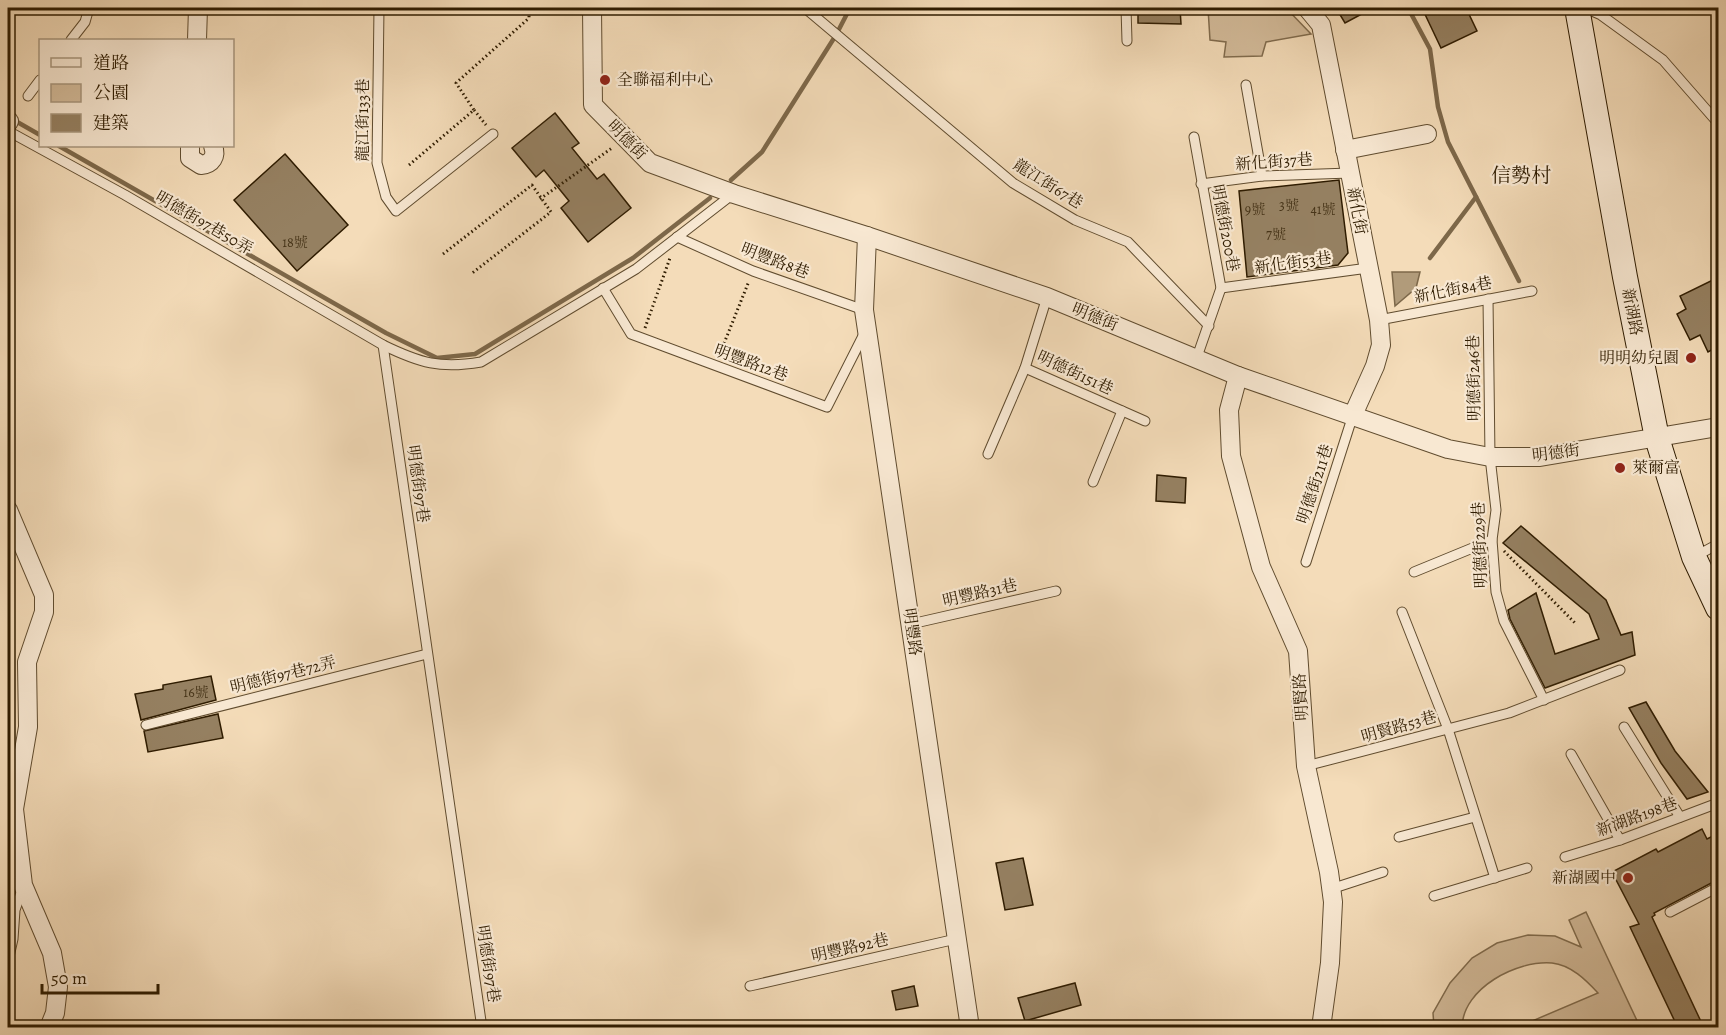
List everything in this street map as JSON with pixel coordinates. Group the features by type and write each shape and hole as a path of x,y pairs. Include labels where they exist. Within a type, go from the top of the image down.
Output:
{"street":[{"path":"197,39 198,8"},
{"name":"明德街","path":"592,8 593,105 650,163 734,194 1047,297 1197,357 1238,376 1448,449 1490,457 1540,457 1719,427"},
{"name":"新化街","path":"1307,8 1321,25 1379,320 1381,345 1375,366 1353,415"},
{"name":"新湖路","path":"1577,8 1625,277 1657,438 1694,557 1719,608"},
{"path":"1345,150 1427,134"},
{"path":"190,147 190,158 201,165 212,160 215,152 213,147"},
{"name":"明豐路","path":"867,236 866,318 970,1028"},
{"name":"明賢路","path":"1238,376 1229,410 1232,456 1261,567 1298,651 1306,766 1333,902 1330,963 1321,1028"},
{"path":"8,510 44,595 44,612 27,662 28,727 14,809 23,885 52,953 58,987 56,1013 49,1028"}],"lane":[{"path":"72,39 85,22 89,8"},
{"name":"龍江街133巷","path":"379,8 377,163 386,197 396,212 493,134"},
{"name":"龍江街67巷","path":"805,8 1013,183 1075,220 1128,242 1209,326"},
{"path":"1126,8 1127,41"},
{"path":"1585,8 1600,15 1663,60 1719,123"},
{"path":"28,96 39,81"},
{"path":"1246,85 1262,176"},
{"name":"明德街97巷50弄","path":"8,125 39,144"},
{"name":"明德街200巷","path":"1194,137 1221,288 1197,357"},
{"name":"明德街97巷50弄","path":"45,147 383,345"},
{"name":"新化街37巷","path":"1201,184 1262,176 1350,173"},
{"path":"383,345 411,359 436,364 456,366 481,362 636,269 734,194"},
{"name":"明豐路8巷","path":"677,237 866,318"},
{"name":"新化街53巷","path":"1221,288 1368,268"},
{"name":"明豐路12巷","path":"603,288 631,334 827,406 866,318"},
{"name":"新化街84巷","path":"1379,320 1532,291"},
{"name":"明德街151巷","path":"1047,297 1025,368 1145,421"},
{"name":"明德街246巷","path":"1488,299 1490,457"},
{"name":"明德街97巷","path":"383,345 482,1028"},
{"path":"988,454 1025,368"},
{"path":"1093,482 1122,411"},
{"name":"明德街211巷","path":"1306,562 1353,415"},
{"name":"明德街229巷","path":"1490,457 1496,510 1492,540 1496,592 1504,621 1544,700"},
{"path":"1414,572 1492,540"},
{"path":"1694,557 1719,544"},
{"name":"明豐路31巷","path":"911,624 1056,591"},
{"name":"明賢路53巷","path":"1306,766 1448,729 1402,612"},
{"name":"明德街97巷72弄","path":"146,725 427,654"},
{"path":"1495,878 1448,729 1509,713 1620,670"},
{"path":"1624,727 1680,817"},
{"path":"1571,754 1620,840"},
{"name":"新湖路198巷","path":"1565,857 1620,840 1719,803"},
{"path":"1399,837 1475,817"},
{"path":"1434,896 1527,868"},
{"path":"1331,889 1383,872"},
{"path":"8,961 13,939 15,910 23,885"},
{"path":"1670,912 1719,887"},
{"name":"明豐路92巷","path":"750,986 956,939"}],"path":[{"path":"493,134 456,83 529,18 529,8"},
{"path":"409,165 474,110"},
{"path":"540,199 626,139"},
{"path":"443,254 532,185 551,212 471,274"},
{"path":"642,338 677,237"},
{"path":"716,366 723,342 753,271"},
{"path":"1492,540 1576,624"}],"green space":[{"path":"1208,8 1286,8 1311,34 1266,42 1262,56 1224,57 1226,42 1210,40"},
{"path":"1586,912 1640,1027 1518,1027 1598,993 1583,978 1566,967 1552,963 1538,963 1508,972 1494,979 1482,989 1472,1000 1465,1013 1462,1027 1434,1027 1433,1013 1450,983 1472,958 1497,943 1528,935 1555,936 1581,947 1569,920"}],"shaded area":[{"path":"1392,272 1420,272 1416,288 1395,306"}],"building":[{"path":"1138,8 1180,8 1181,24 1138,23"},
{"path":"1336,8 1373,8 1345,23"},
{"path":"1422,8 1466,8 1477,31 1441,48"},
{"path":"555,113 579,143 572,148 597,179 604,174 631,208 588,242 561,208 569,201 544,170 536,177 512,148"},
{"path":"285,154 348,225 297,271 234,200"},
{"path":"1339,180 1348,253 1338,265 1247,277 1239,191"},
{"path":"1719,277 1719,346 1708,352 1700,335 1690,340 1677,314 1686,309 1680,296"},
{"path":"1157,475 1186,478 1185,503 1156,501"},
{"path":"1521,526 1606,600 1621,635 1632,632 1635,655 1545,688 1510,619 1508,610 1536,593 1555,654 1599,639 1589,614 1503,543"},
{"path":"211,676 216,700 141,720 135,694 163,689 163,685"},
{"path":"1646,702 1675,751 1708,792 1687,799 1661,763 1629,708"},
{"path":"218,714 223,738 148,752 144,731"},
{"path":"1702,829 1707,839 1719,833 1719,879 1654,913 1652,917 1704,1028 1678,1028 1630,927 1639,924 1612,872"},
{"path":"1023,858 1033,905 1005,910 996,863"},
{"path":"1075,983 1081,1005 1025,1021 1018,998"},
{"path":"914,986 918,1006 896,1010 892,991"}],"waterway":[{"path":"731,180 762,152 836,35 850,8"},
{"path":"1408,8 1430,49 1438,107 1448,142 1519,281"},
{"path":"12,119 39,134"},
{"path":"61,147 386,333 437,358 475,354 633,258 710,198"},
{"path":"1430,258 1476,197"}],"place":[{"name":"全聯福利中心","path":"605,80"},
{"name":"明明幼兒園","path":"1691,358"},
{"name":"萊爾富","path":"1620,468"},
{"name":"新湖國中","path":"1628,878"}],"district":[{"name":"信勢村","path":"1521,175"}]}
